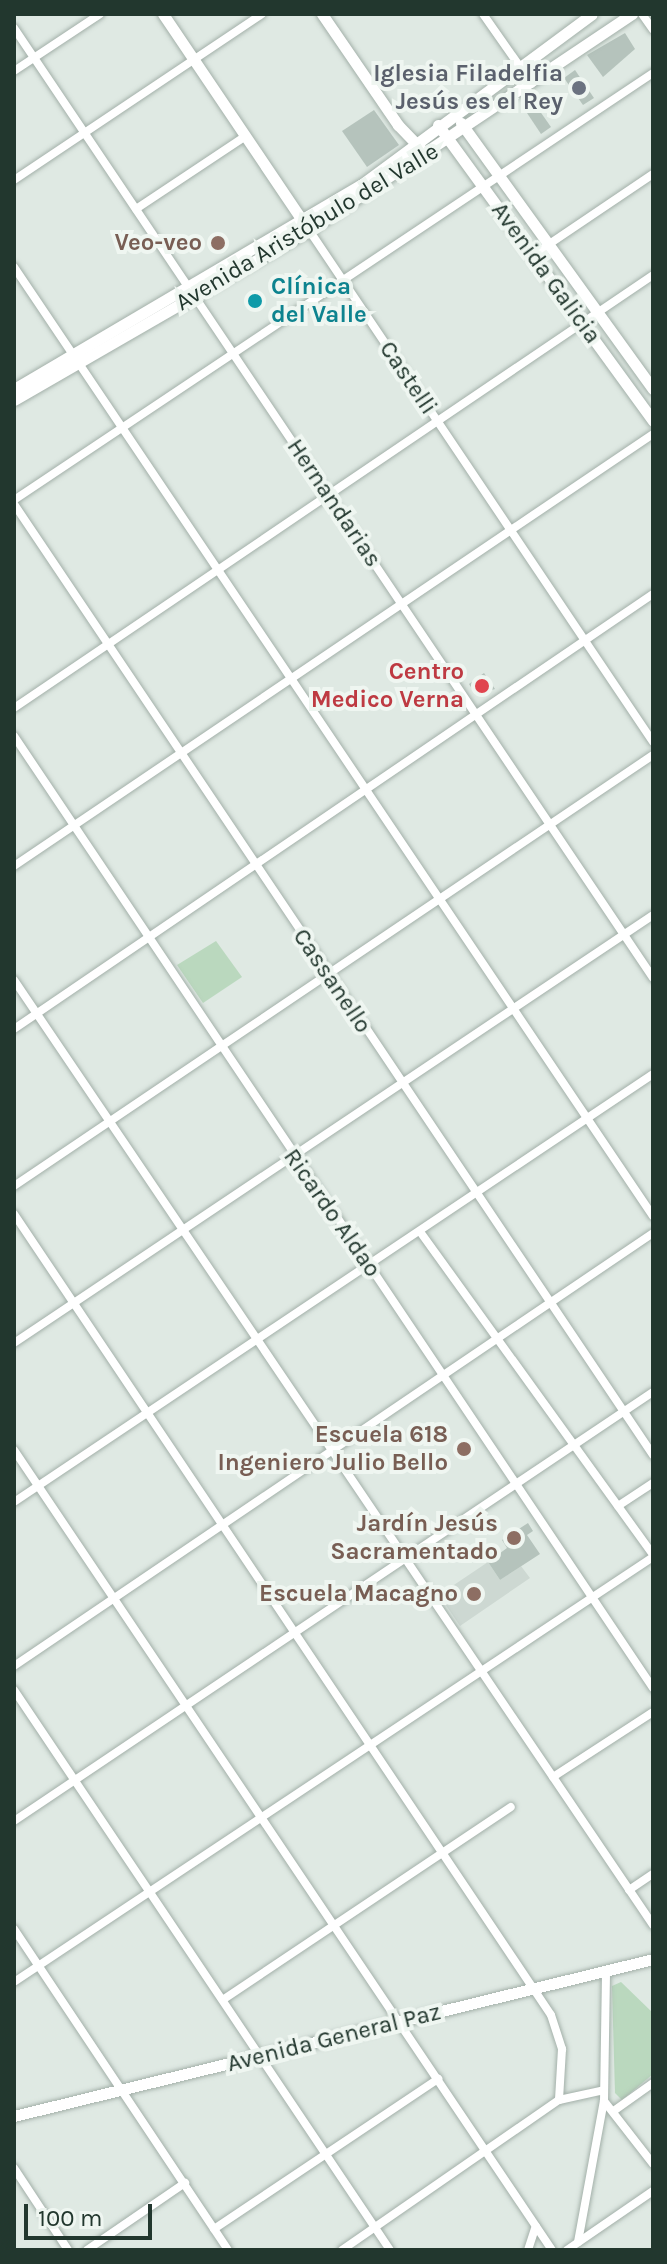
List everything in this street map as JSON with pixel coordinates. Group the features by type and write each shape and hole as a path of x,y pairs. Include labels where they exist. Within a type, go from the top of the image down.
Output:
{"main road":[{"name":"Castelli","path":"163,14 306,225"},
{"path":"322,14 398,125 417,139 426,154"},
{"name":"Avenida Aristóbulo del Valle","path":"306,225 417,139 592,14"},
{"name":"Avenida Aristóbulo del Valle","path":"14,400 76,359 449,140 632,14"},
{"name":"Avenida Galicia","path":"454,114 653,389"},
{"name":"Avenida Galicia","path":"438,125 653,421"},
{"name":"Avenida Aristóbulo del Valle","path":"14,389 76,359"},
{"name":"Avenida General Paz","path":"14,2116 653,1959"}],"street":[{"path":"14,71 100,14"},
{"path":"14,180 262,14"},
{"path":"483,14 532,84"},
{"path":"642,14 653,30"},
{"name":"Hernandarias","path":"14,28 653,978"},
{"path":"14,502 121,426 653,73"},
{"path":"136,209 246,136"},
{"path":"533,255 653,174"},
{"name":"Castelli","path":"306,225 653,742"},
{"path":"14,267 653,1216"},
{"path":"14,708 653,275"},
{"path":"14,866 653,434"},
{"name":"Cassanello","path":"14,502 327,976 653,1455"},
{"path":"14,1029 653,594"},
{"name":"Ricardo Aldao","path":"14,736 294,1158 653,1688"},
{"path":"14,1186 653,755"},
{"path":"14,1343 403,1086 653,915"},
{"path":"14,980 653,1925"},
{"path":"14,1502 421,1233 653,1074"},
{"path":"14,1214 535,1990 560,2033 559,2100"},
{"path":"14,1982 653,1556 499,1337 421,1233"},
{"path":"14,1666 653,1233"},
{"path":"14,1821 653,1392"},
{"path":"14,1450 552,2250"},
{"path":"618,1506 653,1483"},
{"path":"14,1690 328,2153 390,2250"},
{"path":"553,1777 653,1712"},
{"path":"224,1999 511,1807"},
{"path":"629,1890 653,1874"},
{"path":"14,1929 228,2250"},
{"path":"578,2242 604,2101 606,1973"},
{"path":"214,2229 438,2079"},
{"path":"615,2110 653,2083"},
{"path":"342,2250 559,2100 604,2090"},
{"path":"604,2101 615,2110 653,2164"},
{"path":"14,2168 68,2250"},
{"path":"87,2250 185,2183"},
{"path":"567,2250 653,2191"},
{"path":"528,2250 536,2226"}],"shaded area":[{"name":"Escuela Macagno","path":"488,1562 500,1580 521,1566 530,1578 460,1626 439,1595"}],"green space":[{"path":"216,941 242,977 203,1003 177,965"},
{"path":"621,1982 653,2013 653,2074 622,2100 615,2093 612,1986"}],"building":[{"path":"625,33 635,49 603,77 587,55"},
{"name":"Iglesia Filadelfia Jesús es el Rey","path":"575,70 594,98 583,105 564,78"},
{"path":"532,100 551,127 541,134 523,107"},
{"path":"374,110 399,145 367,167 342,131"},
{"name":"Centro Medico Verna","path":"484,673 495,689 476,695 469,684"},
{"path":"528,1523 533,1531 527,1535 540,1554 500,1580 488,1562 507,1548 502,1540"}],"place":[{"name":"Iglesia Filadelfia Jesús es el Rey","path":"579,88"},
{"name":"Veo-veo","path":"218,243"},
{"name":"Clínica del Valle","path":"255,301"},
{"name":"Centro Medico Verna","path":"482,686"},
{"name":"Escuela 618 Ingeniero Julio Bello","path":"464,1449"},
{"name":"Jardín Jesús Sacramentado","path":"514,1538"},
{"name":"Escuela Macagno","path":"474,1594"}]}
